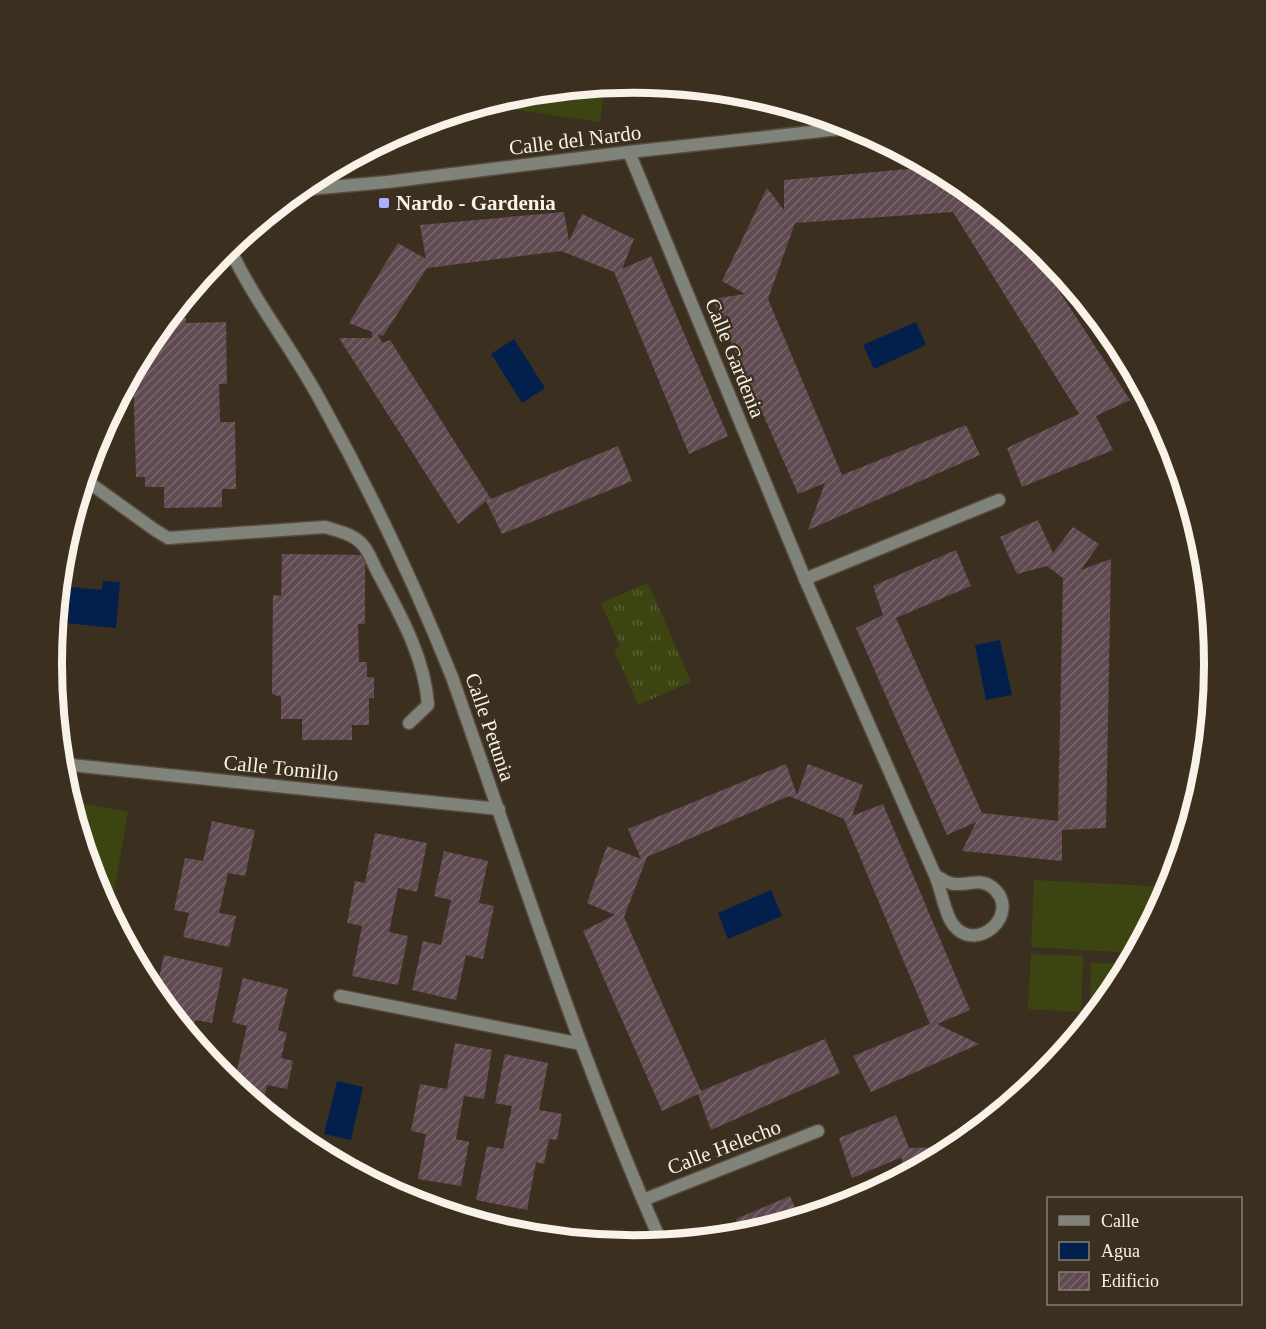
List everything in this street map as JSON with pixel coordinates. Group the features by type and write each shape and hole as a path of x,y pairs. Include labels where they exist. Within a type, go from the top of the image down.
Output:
{"street":[{"name":"Calle del Nardo","path":"316,188 835,130"},
{"name":"Calle Gardenia","path":"629,152 805,579 935,875 942,890 951,922 957,929 973,936 982,935 997,924 1002,907 1000,898 989,885 972,881 954,884 935,875"},
{"name":"Calle Petunia","path":"233,256 319,398 394,542 452,676 581,1044 658,1235"},
{"path":"91,484 168,538 325,527 350,535 363,544 395,606 421,664 427,686 428,705 409,723"},
{"path":"805,579 999,500"},
{"name":"Calle Tomillo","path":"70,765 499,809"},
{"path":"340,996 581,1044"},
{"name":"Calle Helecho","path":"643,1200 818,1131"}],"green space":[{"path":"604,94 600,122 503,108 558,98"},
{"path":"648,583 691,682 638,705 614,650 620,646 601,603"},
{"path":"79,803 128,812 112,900 92,848"},
{"path":"1034,880 1159,886 1126,952 1031,947"},
{"path":"1031,954 1083,956 1081,1012 1028,1009"},
{"path":"1091,963 1119,964 1092,1003 1090,1003"}],"water":[{"path":"916,322 926,345 874,369 863,345"},
{"path":"514,339 545,388 522,403 491,354"},
{"path":"103,581 120,582 116,628 63,623 67,587 102,590"},
{"path":"1000,640 1012,695 986,700 975,645"},
{"path":"771,890 782,916 728,939 718,913"},
{"path":"337,1081 363,1087 351,1140 324,1134"}],"building":[{"path":"916,168 951,189 981,211 1043,267 1130,400 1096,416 1113,450 1022,487 1007,448 1079,414 953,212 795,223 768,299 842,475 966,425 980,455 808,530 825,483 798,494 712,299 745,294 722,281 767,188 784,210 784,180"},
{"path":"564,212 569,241 582,214 634,239 622,269 651,256 728,436 689,454 614,272 561,251 427,268 383,336 378,334 382,343 390,340 491,499 618,446 632,481 502,534 486,501 458,524 339,338 372,338 372,332 349,323 398,243 426,259 420,225"},
{"path":"179,318 186,318 186,323 226,322 227,384 219,384 220,422 235,422 236,489 222,489 222,507 164,508 164,487 145,487 145,477 136,477 133,387 138,379"},
{"path":"1038,520 1053,553 1073,527 1099,544 1081,570 1111,559 1106,828 1062,830 1062,861 962,851 976,822 947,835 856,628 883,615 873,586 956,550 971,586 896,618 982,813 1058,821 1063,578 1047,566 1017,574 1000,537"},
{"path":"282,554 365,555 365,624 358,624 359,662 367,662 367,677 374,677 374,698 369,698 369,725 352,725 352,740 302,740 302,719 281,719 281,697 272,694 273,595 281,596"},
{"path":"786,764 797,795 808,764 863,785 852,816 883,804 970,1010 937,1024 979,1044 871,1092 853,1056 930,1024 844,819 789,796 647,857 624,917 701,1091 825,1039 840,1073 711,1130 698,1094 662,1111 583,931 615,915 587,903 607,846 641,859 628,829"},
{"path":"212,821 255,830 245,876 228,873 219,913 236,916 229,947 183,937 189,913 174,910 185,858 203,861"},
{"path":"375,833 427,843 417,892 398,888 389,932 408,936 398,985 352,976 362,926 347,923 355,881 365,883"},
{"path":"444,851 488,861 479,903 494,906 483,959 466,955 456,1000 412,990 423,941 441,945 451,900 434,896"},
{"path":"164,955 223,968 212,1023 195,1020 193,1029 158,982"},
{"path":"243,978 288,989 278,1030 287,1033 281,1058 293,1061 287,1089 267,1085 263,1100 234,1073 236,1074 247,1026 232,1022"},
{"path":"455,1043 492,1050 484,1099 464,1096 456,1139 469,1142 461,1186 418,1179 426,1134 411,1131 420,1084 447,1089"},
{"path":"505,1054 548,1063 539,1110 562,1114 557,1140 549,1139 544,1164 536,1162 527,1210 476,1200 487,1146 503,1149 512,1106 495,1103"},
{"path":"896,1115 909,1148 939,1147 903,1168 902,1157 852,1178 839,1138"},
{"path":"790,1196 797,1212 738,1226 736,1219"}],"place":[{"name":"Nardo - Gardenia","path":"384,203"}]}
